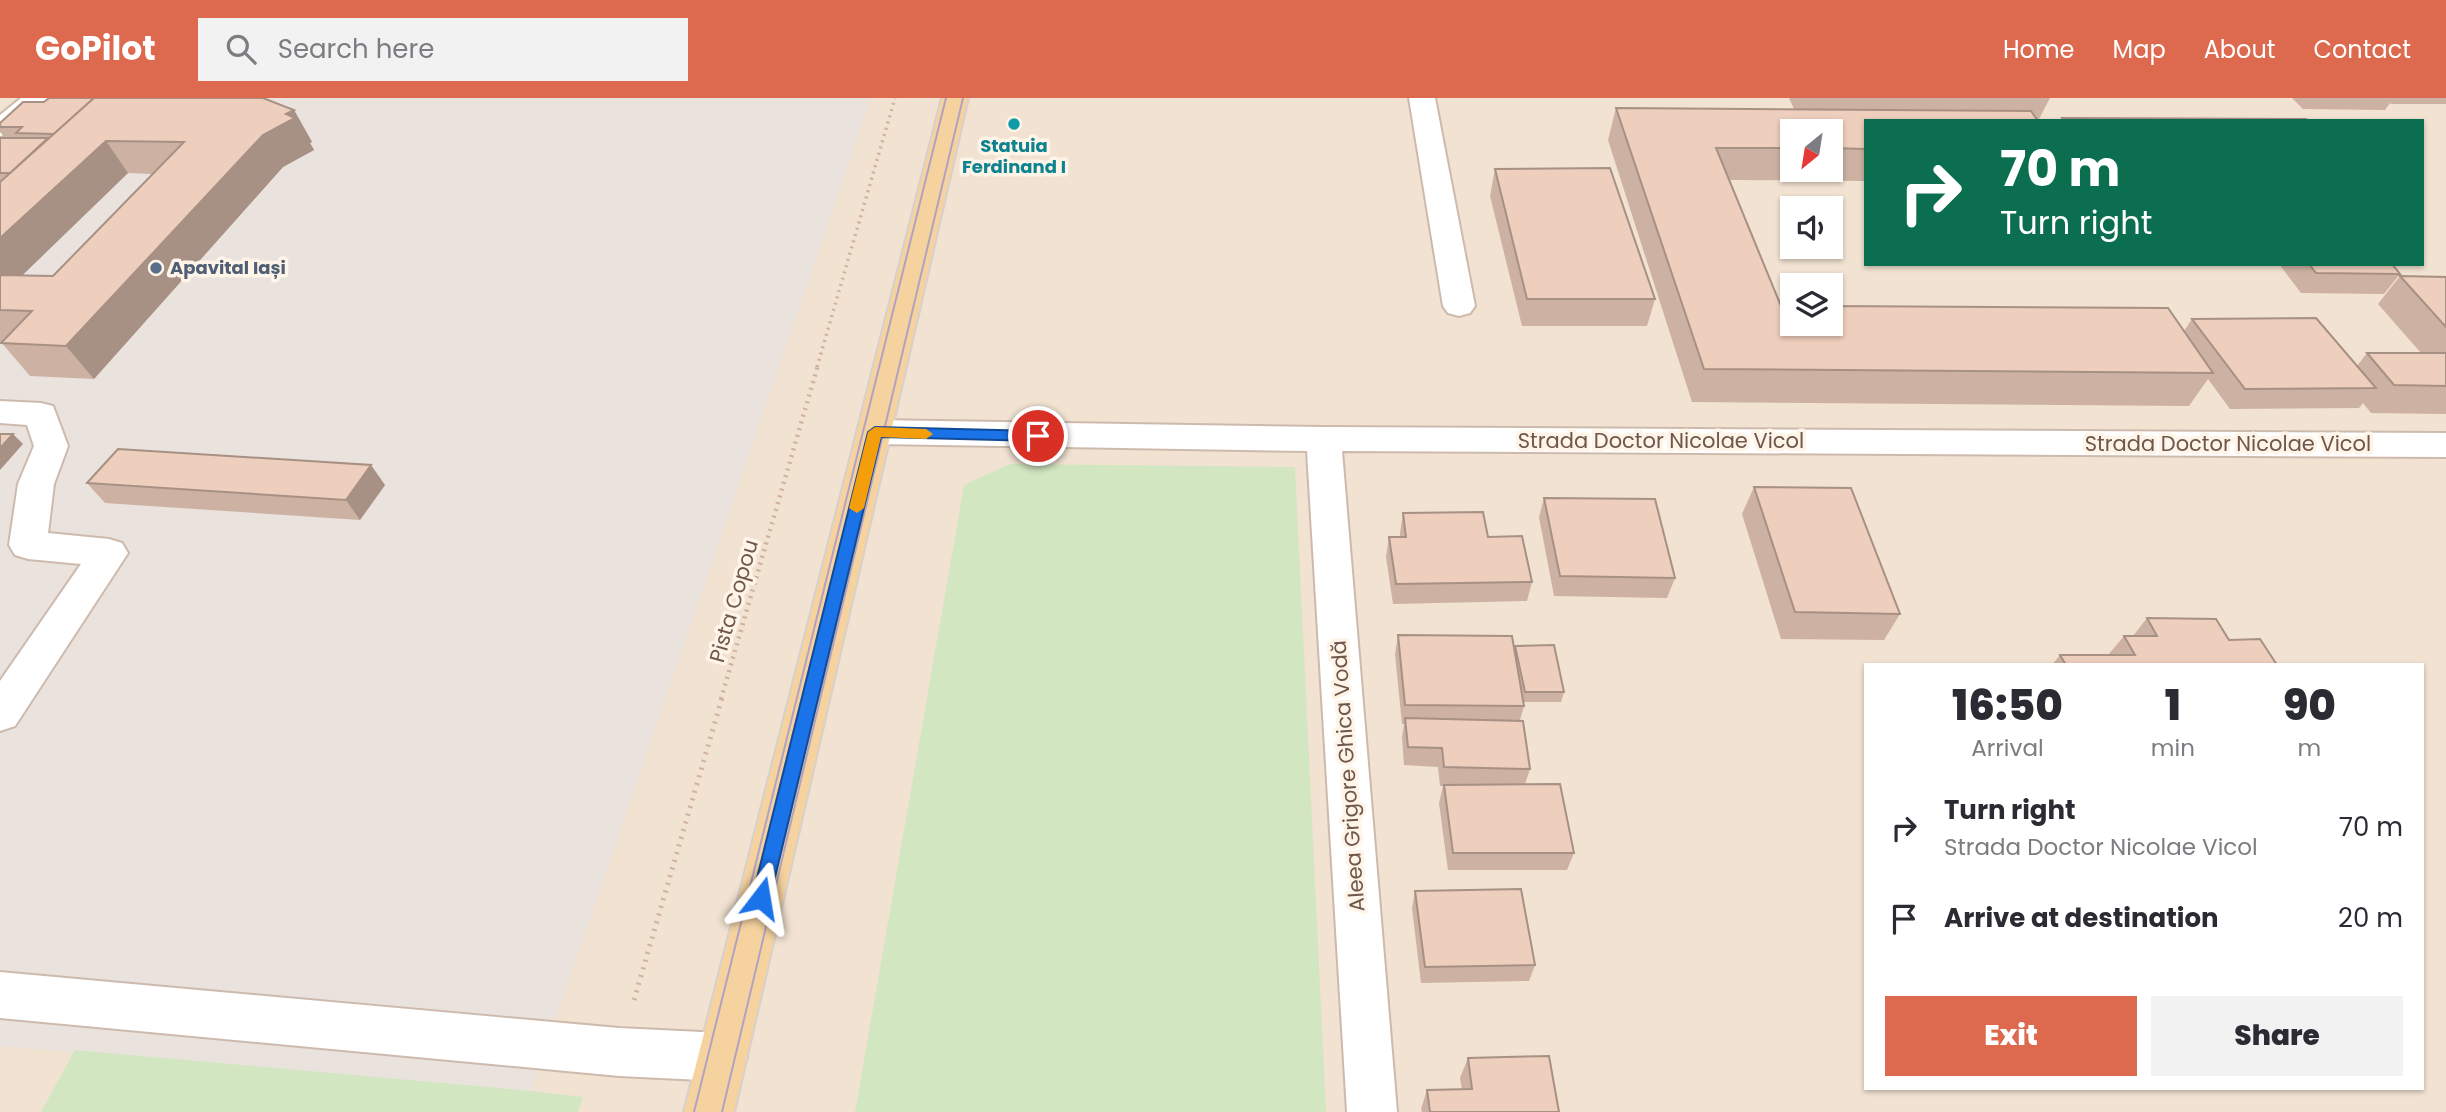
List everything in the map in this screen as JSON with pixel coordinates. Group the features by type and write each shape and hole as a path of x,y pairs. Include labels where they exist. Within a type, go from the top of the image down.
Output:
{"main road":[{"path":"709,1112 956,98"}],"street":[{"path":"0,128 37,98"},
{"path":"1422,98 1459,306"},
{"path":"0,412 41,414 51,446 36,484 28,545 108,553 0,714"},
{"name":"Strada Doctor Nicolae Vicol","path":"875,432 1324,439 2446,445"},
{"name":"Aleea Grigore Ghica Vodă","path":"1324,439 1371,1112"},
{"path":"0,995 619,1052 722,1057"}],"path":[{"name":"Pista Copou","path":"619,1052 895,98"}],"shaded area":[{"path":"0,98 2446,98 2446,1112 0,1112"},
{"path":"231,98 871,98 531,1091 0,1046 0,224"}],"green space":[{"path":"1010,464 1295,467 1326,1112 855,1112 964,485"},
{"path":"75,1050 583,1097 578,1112 41,1112"}],"building":[{"path":"49,98 94,98 54,134 16,133 22,127 0,127 0,123 23,102 44,102"},
{"path":"94,98 263,98 294,110 286,114 295,118 263,135 66,346 1,343 32,311 0,310 0,275 53,276 184,142 106,141 0,238 0,182"},
{"path":"1616,108 2031,111 2037,119 1864,119 1864,149 1843,148 1843,119 1780,119 1780,148 1716,148 1780,304 1780,336 1843,336 1843,306 2168,308 2213,373 1704,369"},
{"path":"2062,118 2306,119 2063,119"},
{"path":"0,138 48,138 10,173 0,173"},
{"path":"1610,168 1655,299 1527,299 1495,169"},
{"path":"2311,266 2394,266 2400,274 2316,273"},
{"path":"2400,276 2446,277 2446,327"},
{"path":"2316,318 2376,388 2245,389 2192,319"},
{"path":"2367,353 2446,353 2446,386 2394,385"},
{"path":"0,434 13,434 0,448"},
{"path":"118,449 371,465 346,500 87,483"},
{"path":"1754,487 1851,488 1900,614 1795,612"},
{"path":"1544,498 1655,499 1675,578 1560,576"},
{"path":"1483,512 1488,537 1522,536 1532,582 1396,584 1389,537 1406,537 1403,513"},
{"path":"2147,618 2216,619 2229,640 2260,639 2276,663 2065,663 2060,655 2135,655 2124,636 2157,636"},
{"path":"1398,635 1512,636 1524,706 1405,705"},
{"path":"1554,645 1564,692 1525,692 1515,646"},
{"path":"1405,718 1523,721 1530,769 1444,767 1442,748 1408,747"},
{"path":"1560,784 1574,853 1453,853 1444,785"},
{"path":"1521,889 1535,965 1425,967 1415,891"},
{"path":"1549,1056 1559,1112 1430,1112 1427,1090 1472,1089 1468,1058"}],"tram line":[{"path":"694,1112 946,98"},
{"path":"722,1112 963,98"}],"slow traffic":[{"path":"857,508 875,432 926,434"}],"place":[{"name":"Statuia Ferdinand I","path":"1014,124"},
{"name":"Apavital Iași","path":"156,268"}],"route":[{"path":"761,898 875,432 1038,436"}]}
